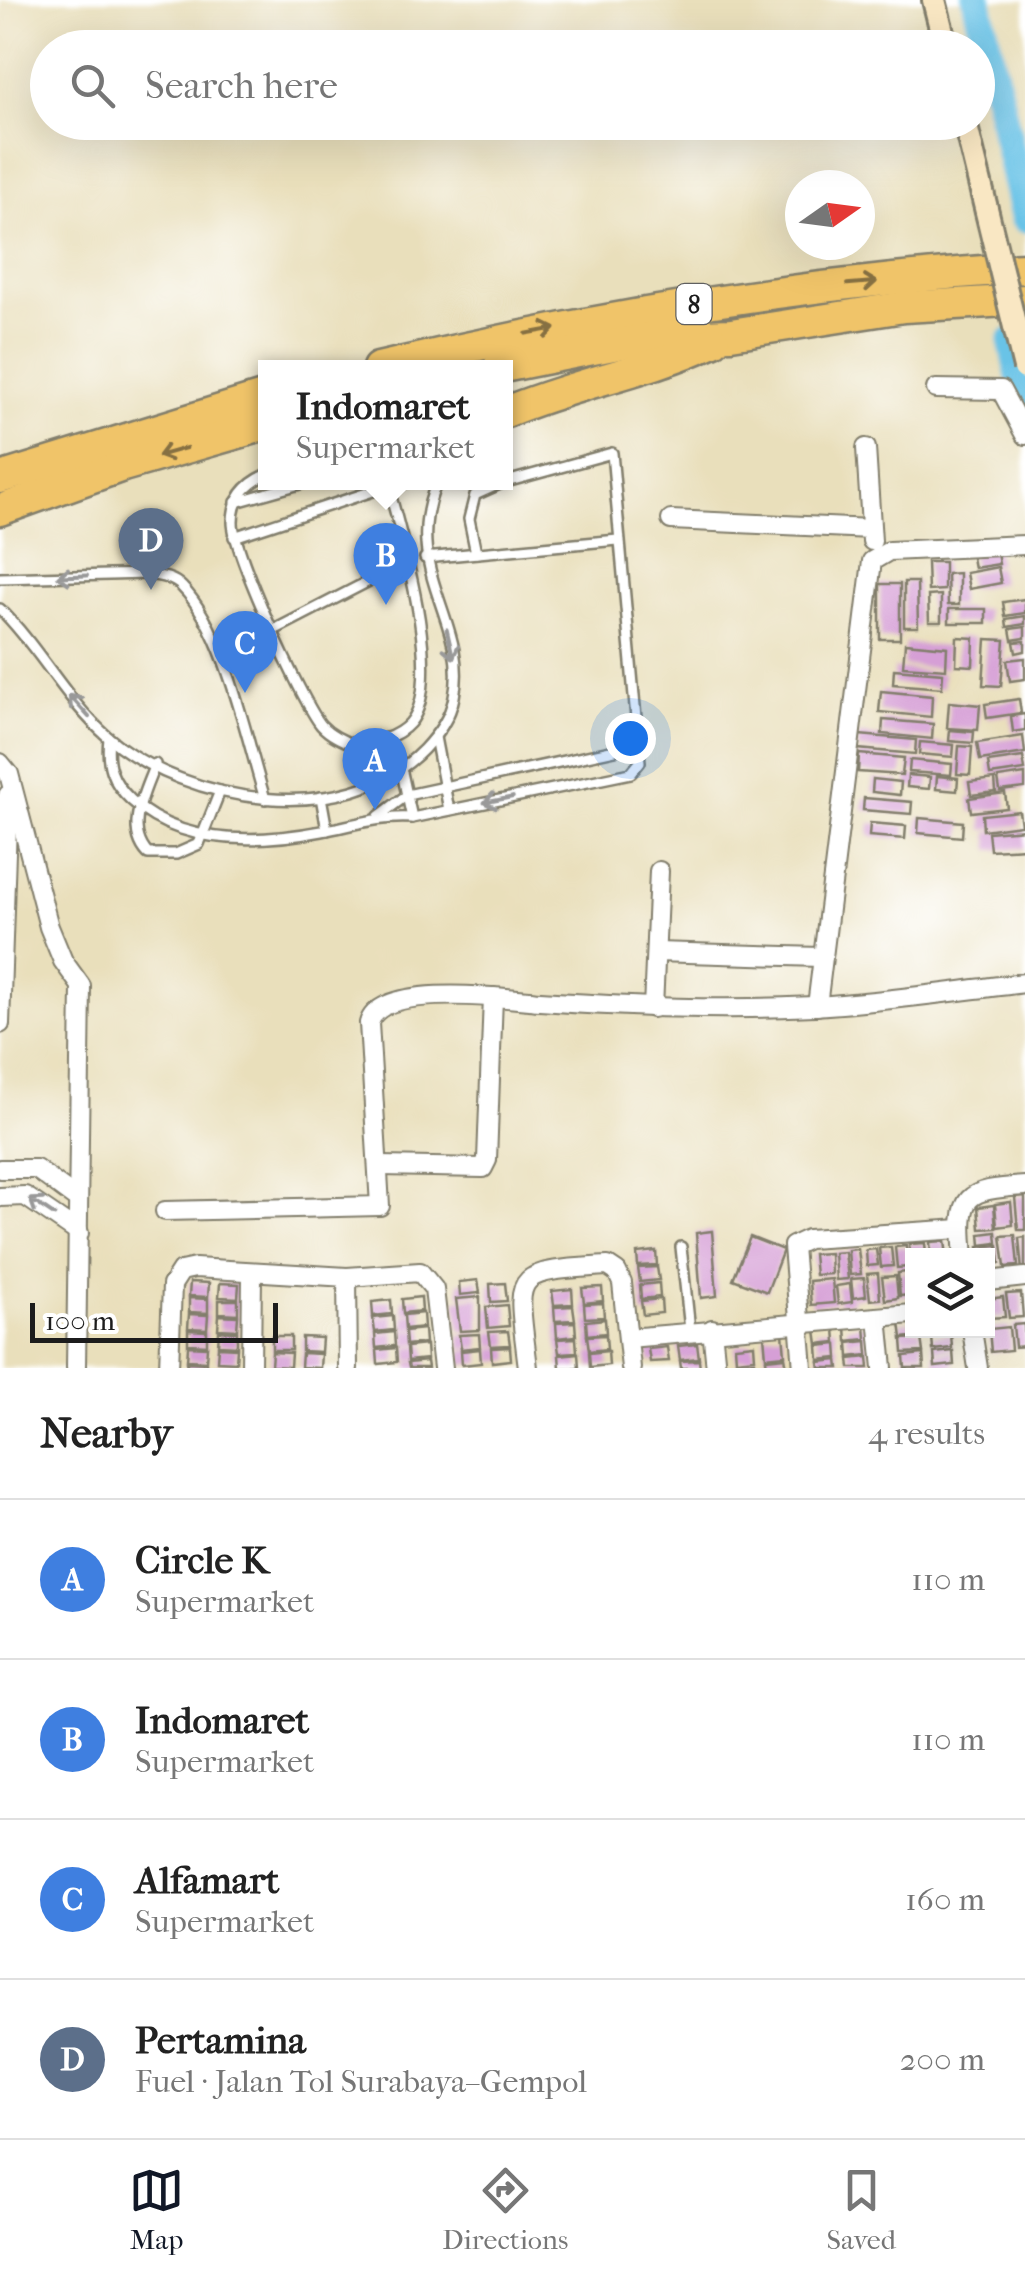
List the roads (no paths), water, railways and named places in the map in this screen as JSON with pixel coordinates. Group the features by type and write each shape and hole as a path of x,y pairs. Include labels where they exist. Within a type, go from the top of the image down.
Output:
{"highway":[{"name":"8","path":"412,360 496,340 712,300 1020,268"},
{"name":"8","path":"513,365 653,337 731,334 904,308 1022,301"},
{"path":"513,410 574,388 661,366 731,334"},
{"path":"0,478 258,398"},
{"path":"0,510 123,466 258,427"}],"street":[{"path":"934,0 942,30"},
{"path":"969,140 1025,368"},
{"path":"936,389 1001,390 1025,435"},
{"path":"817,1006 872,562 866,448"},
{"path":"671,520 872,530"},
{"path":"872,562 889,551 1025,545"},
{"path":"0,1024 4,768"},
{"path":"4,768 49,927 63,961 81,986 76,1368"},
{"path":"653,1008 659,871"},
{"path":"656,952 820,958"},
{"path":"165,1211 380,1206 381,1166 369,1032 373,1013 405,999 493,997 653,1008 817,1006 1025,983"},
{"path":"381,1166 483,1168 487,1160 493,997"},
{"path":"0,1169 36,1169 78,1200"},
{"path":"963,1248 961,1208 971,1195 1025,1186"},
{"path":"0,1197 25,1196 79,1233"},
{"path":"803,1368 792,1255 799,1242 962,1229"},
{"path":"169,1368 175,1276 194,1268 252,1275 347,1277 415,1270 428,1277 437,1301 443,1368"},
{"path":"528,1368 520,1294 526,1278 538,1271 613,1268 622,1283 631,1368"},
{"path":"251,1368 252,1275"},
{"path":"347,1277 348,1368"},
{"path":"995,1281 1025,1277"},
{"path":"628,1338 905,1315"},
{"path":"878,1317 883,1368"},
{"path":"712,1329 716,1368"},
{"path":"973,1338 978,1368"}],"lane":[{"path":"110,738 110,772 139,807 175,827 206,836 281,838 379,816 412,818 635,770 640,762 612,453 513,480"},
{"path":"258,480 245,488 236,502 234,537 244,572 320,725 354,745 386,738 411,722 423,700 423,652 389,490"},
{"path":"236,502 279,490"},
{"path":"234,537 371,490"},
{"path":"0,609 78,706 110,738 155,764 220,791 265,799 342,794 401,768 435,737 454,698 455,672 424,558 427,511 434,490"},
{"path":"476,553 470,504 475,495 487,490"},
{"path":"424,558 618,540"},
{"path":"274,630 406,562"},
{"path":"0,578 146,574 167,577 182,587 224,661 265,799"},
{"path":"413,600 436,596"},
{"path":"435,737 450,810"},
{"path":"386,738 401,768 412,818"},
{"path":"379,816 407,795 638,745"},
{"path":"580,758 587,783"},
{"path":"155,764 139,807 136,832 148,854 176,854 192,848 206,836 220,791"},
{"path":"527,769 532,794"},
{"path":"321,798 326,830"},
{"path":"680,1247 690,1330"}],"waterway":[{"path":"977,0 984,30"},
{"path":"995,82 1025,218"},
{"path":"1013,342 1025,397"}],"place":[{"name":"Pertamina","path":"151,590"},
{"name":"Indomaret","path":"386,605"},
{"name":"Alfamart","path":"245,693"},
{"name":"Circle K","path":"375,810"}]}
